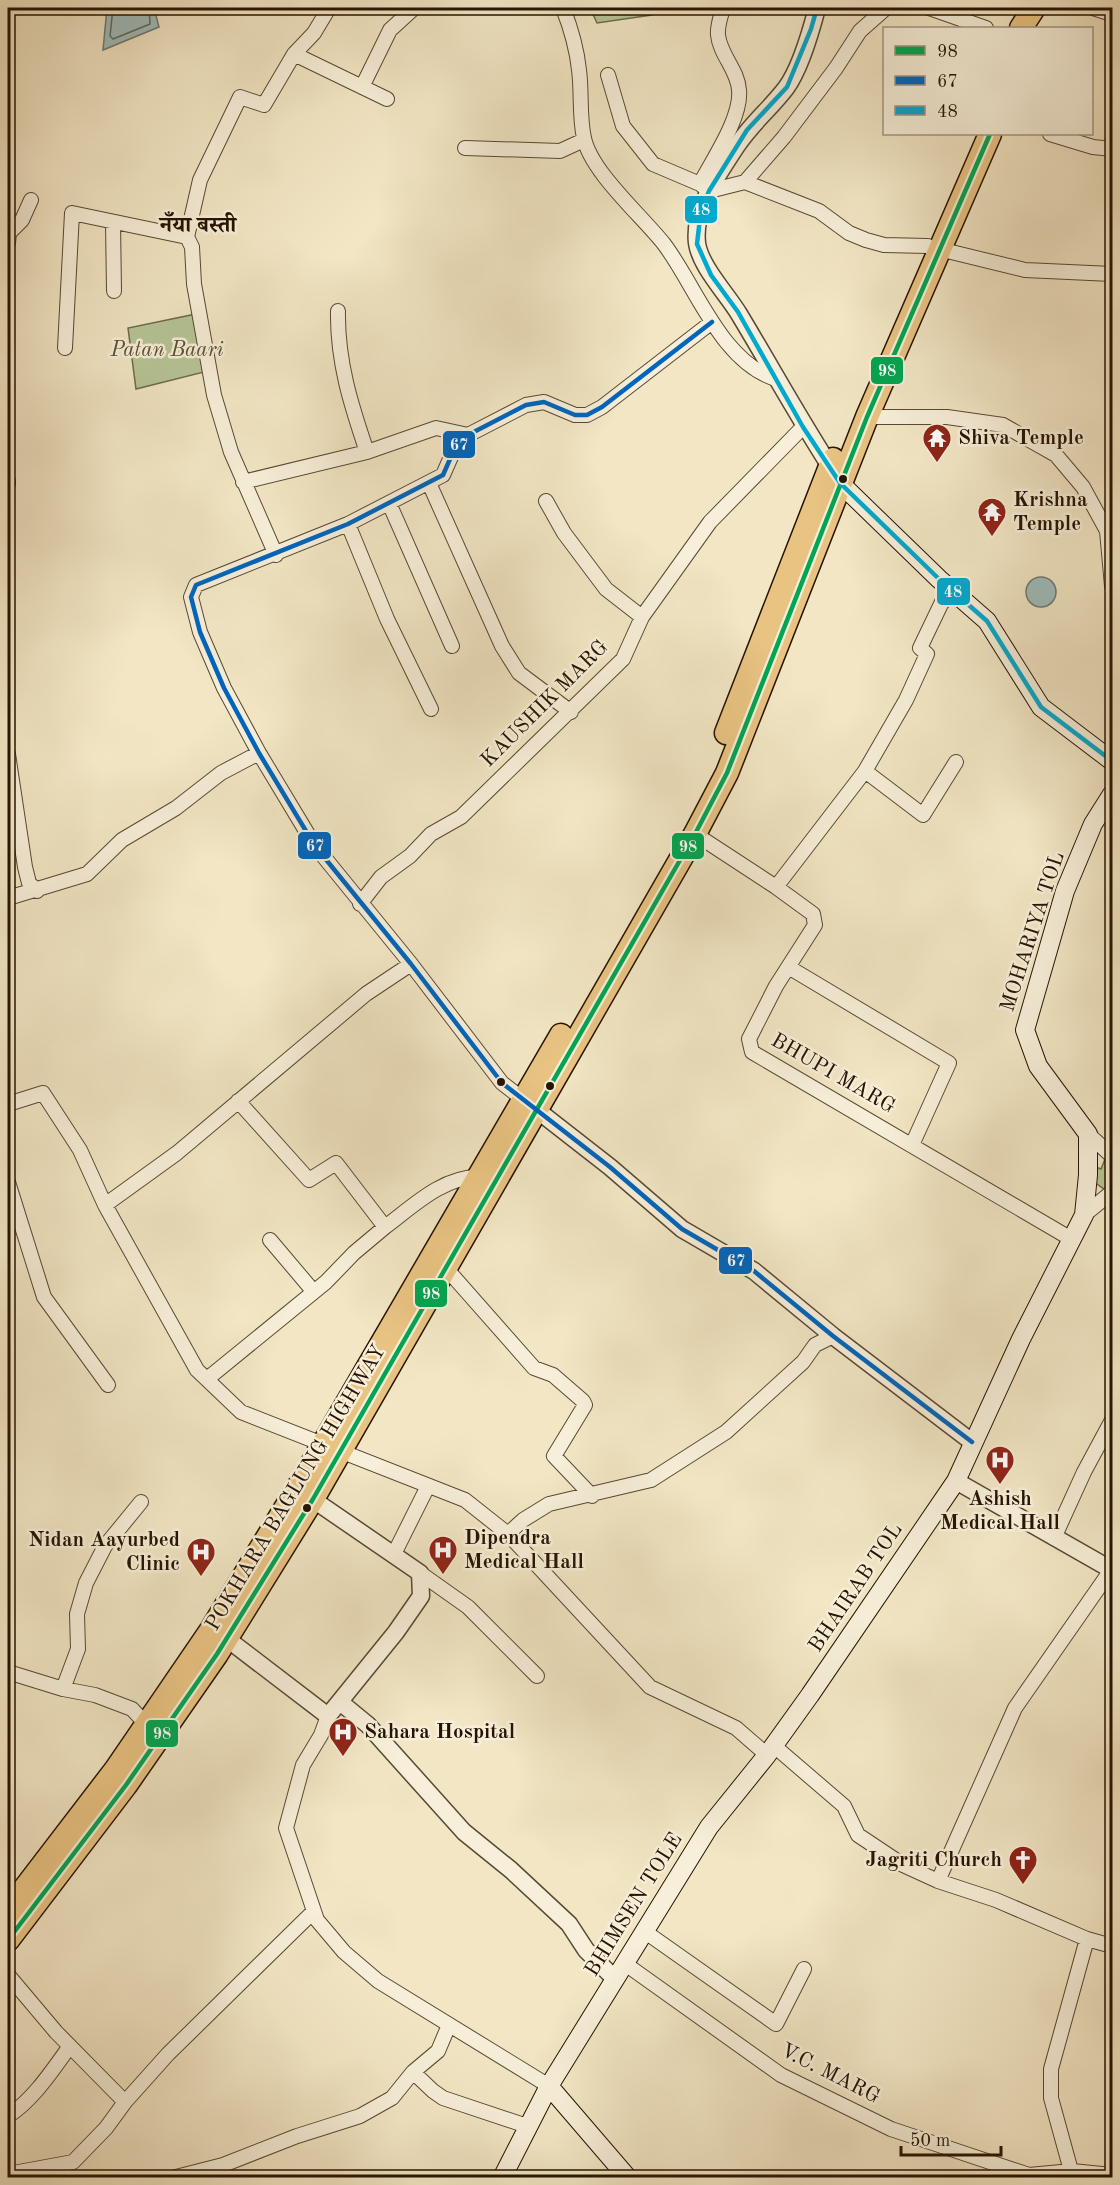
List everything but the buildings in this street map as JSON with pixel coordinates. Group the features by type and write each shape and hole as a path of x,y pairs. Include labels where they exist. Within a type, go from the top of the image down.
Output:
{"highway":[{"path":"1022,27 1034,8"},
{"path":"1039,27 1051,8"},
{"name":"POKHARA BAGLUNG HIGHWAY","path":"332,1447 445,1267 712,768 835,474 867,417 975,135"},
{"name":"POKHARA BAGLUNG HIGHWAY","path":"8,1940 126,1785 226,1638 478,1177 530,1105 695,834 727,773 876,355 989,135"},
{"name":"POKHARA BAGLUNG HIGHWAY","path":"8,1910 147,1725 305,1494"}],"main road":[{"path":"835,474 956,594 987,621 1041,707 1113,761"},
{"name":"MOHARIYA TOL","path":"1088,1134 1038,1066 1025,1030 1065,891 1093,824 1113,794"},
{"path":"972,1442 1084,1215 1088,1175 1088,1134"},
{"name":"BHAIRAB TOL","path":"770,1750 956,1481 972,1442"},
{"name":"BHIMSEN TOLE","path":"502,2178 549,2086 644,1930 709,1827 770,1750"},
{"path":"549,2086 628,2178"}],"street":[{"path":"276,555 243,482 214,395 194,284 192,247 187,237 200,180 240,97 264,105 294,54 314,33 329,8"},
{"path":"362,87 390,30 414,8"},
{"path":"563,8 579,67 584,140 602,172 664,244 712,322 753,368 776,379"},
{"path":"723,8 717,33 723,53 732,68 739,88 739,107 705,187 697,244 711,275 738,312 803,426 835,474"},
{"path":"705,187 747,130 787,87 812,29 817,8"},
{"path":"745,182 790,128 860,31 886,8"},
{"path":"930,8 983,27"},
{"path":"1093,8 1113,14"},
{"path":"294,54 387,99"},
{"path":"608,75 623,126 654,164 705,187 745,182 819,211 849,233 884,245 933,247 1025,270 1113,274"},
{"path":"1053,135 1093,147 1113,149"},
{"path":"465,148 560,151 584,140"},
{"path":"8,243 9,233 22,220 31,200"},
{"path":"65,348 72,213 187,237"},
{"path":"113,222 114,291"},
{"path":"338,311 338,333 344,382 367,452"},
{"path":"712,322 611,400 587,415 575,415 544,402 526,405 468,435 454,450 443,475 348,524 276,555 196,585 191,597 200,632 220,679 259,753 315,846 411,964 502,1083 610,1167 682,1229 754,1271 833,1336 972,1442"},
{"path":"867,417 947,417 1004,425 1056,455 1083,487 1107,531 1113,586"},
{"name":"KAUSHIK MARG","path":"360,904 381,878 410,856 431,834 461,817 623,659 642,617 710,522 803,426"},
{"path":"243,482 367,452 436,428 468,435"},
{"path":"429,483 502,646 519,673 570,712"},
{"path":"546,501 564,533 606,589 642,617"},
{"path":"389,503 452,646"},
{"path":"348,524 387,619 431,709"},
{"path":"695,834 777,886 865,771 906,700 927,654 920,648 942,602 956,594"},
{"path":"8,898 87,874 122,840 176,808 221,773 259,753"},
{"path":"8,754 29,883 37,891"},
{"path":"865,771 923,815 956,762"},
{"name":"BHUPI MARG","path":"777,886 813,914 816,920 790,968 776,986 749,1039 752,1052 1073,1240"},
{"path":"105,1205 177,1153 366,994 411,964"},
{"path":"790,968 950,1063 912,1145"},
{"path":"8,1104 43,1093 80,1150 105,1205 197,1370 241,1412 465,1500 508,1534 650,1687 736,1728 770,1750 844,1806 858,1835 903,1865 938,1881 996,1899 1087,1939 1113,1946"},
{"path":"238,1101 309,1180 336,1163 385,1227"},
{"path":"1088,1134 1113,1156"},
{"path":"207,1379 314,1292 385,1227 447,1184 467,1177 478,1177"},
{"path":"8,1182 44,1298 108,1385"},
{"path":"1084,1215 1113,1192"},
{"path":"270,1240 314,1292"},
{"path":"445,1267 534,1368 553,1375 584,1401 585,1405 554,1456 592,1496"},
{"path":"508,1534 524,1520 549,1504 592,1496 651,1480 726,1432 803,1362 815,1345 833,1336"},
{"path":"1054,1538 1084,1472 1113,1420"},
{"path":"938,1881 1015,1708 1112,1570 956,1481"},
{"path":"394,1554 428,1486"},
{"path":"305,1494 394,1554 468,1608 537,1676"},
{"path":"63,1689 78,1649 77,1614 86,1583 105,1546 141,1502"},
{"path":"420,1573 421,1596 396,1632 328,1716 321,1736 303,1765 286,1828 313,1912 344,1952 378,1981 549,2086"},
{"path":"226,1638 328,1716"},
{"path":"8,1672 63,1689 95,1695 132,1709 147,1725"},
{"path":"340,1702 368,1725 464,1832 511,1870 569,1924 586,1950 614,1978"},
{"path":"8,2174 73,2162 106,2128 125,2102 168,2054 313,1912"},
{"name":"V.C. MARG","path":"644,1930 776,2024 804,1969"},
{"path":"1073,2174 1051,2098 1051,2069 1087,1939"},
{"name":"V.C. MARG","path":"624,1963 781,2075 891,2129 1029,2175 1113,2175"},
{"path":"8,1975 70,2046 125,2102"},
{"path":"172,2178 223,2165 297,2136 360,2116 392,2098 413,2072 438,2051 449,2025"},
{"path":"8,2116 17,2110 45,2080 70,2046"},
{"path":"413,2072 432,2091 444,2098 527,2126"}],"green space":[{"path":"590,8 658,8 652,15 597,23"},
{"name":"Patan Baari","path":"196,314 204,372 136,389 128,328"},
{"path":"1105,1159 1112,1166 1112,1189 1108,1192 1093,1181 1093,1166 1101,1169"}],"water":[{"path":"107,8 154,8 159,27 103,50"},
{"path":"1041,577 1052,581 1056,592 1052,603 1041,607 1030,603 1026,592 1030,581"}],"transit line":[{"name":"48","path":"817,8 811,29 787,87 747,130 709,191 701,210 697,244 711,275 738,312 803,427 840,483 939,579 987,621 1041,707 1112,761"},
{"name":"98","path":"8,1940 126,1785 217,1654 313,1499 695,834 727,773 867,417 990,135"},
{"name":"67","path":"712,322 602,407 587,415 575,415 544,402 526,405 468,435 454,450 443,475 348,524 196,585 191,597 200,632 224,688 259,753 315,846 411,964 502,1083 610,1167 682,1229 754,1271 833,1336 972,1442"}],"place":[{"name":"Shiva Temple","path":"937,464"},
{"name":"Krishna Temple","path":"992,538"},
{"name":"Ashish Medical Hall","path":"1000,1486"},
{"name":"Dipendra Medical Hall","path":"443,1576"},
{"name":"Nidan Aayurbed Clinic","path":"201,1578"},
{"name":"Sahara Hospital","path":"343,1758"},
{"name":"Jagriti Church","path":"1023,1886"}],"district":[{"name":"नँया बस्ती","path":"198,226"}]}
